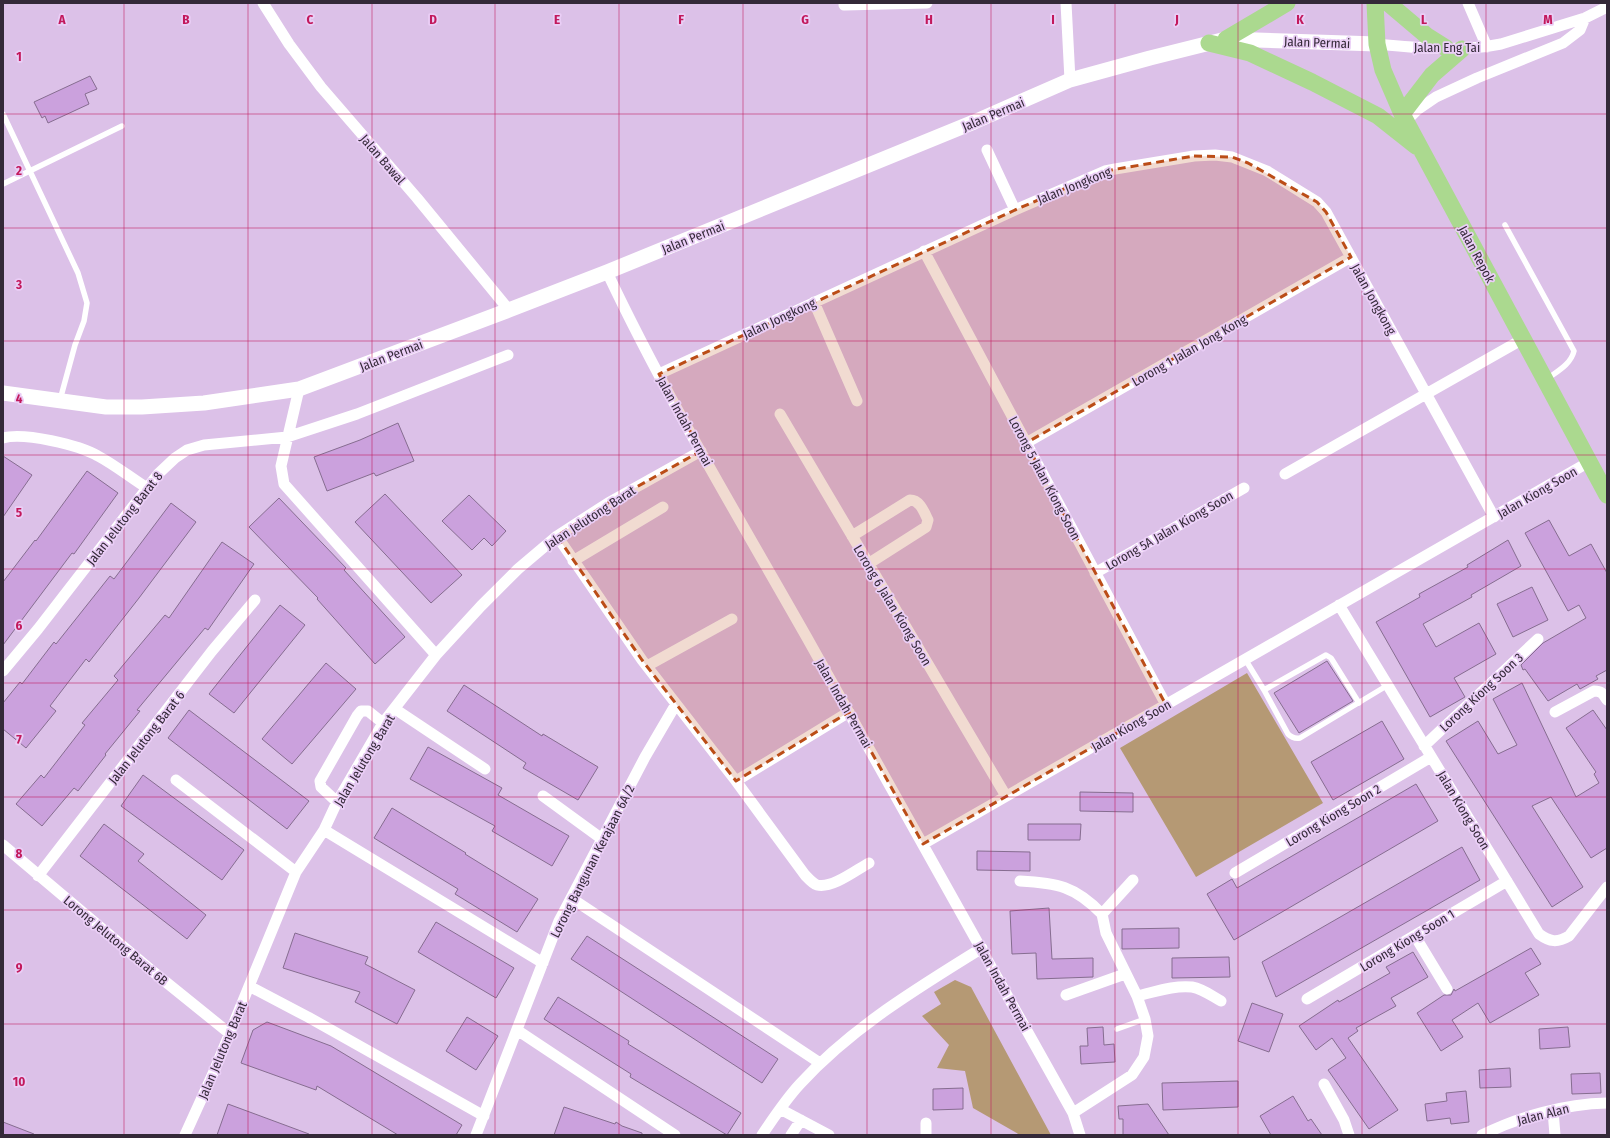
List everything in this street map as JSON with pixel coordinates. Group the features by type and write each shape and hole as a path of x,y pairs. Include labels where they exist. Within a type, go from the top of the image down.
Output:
{"main road":[{"path":"1226,39 1286,3"},
{"name":"Jalan Repok","path":"1375,3 1377,44 1383,70 1404,118 1607,495"},
{"path":"1388,3 1423,33 1454,48 1432,75 1404,118"},
{"path":"1209,43 1250,53 1312,82 1378,116 1421,150"}],"street":[{"name":"Jalan Bawal","path":"263,3 289,44 321,87 417,198 509,310"},
{"path":"844,5 927,3"},
{"path":"1066,3 1070,80"},
{"path":"1468,3 1486,47"},
{"name":"Jalan Eng Tai","path":"1377,44 1411,47 1486,47 1501,44 1585,18 1607,7"},
{"path":"1404,118 1436,97 1477,78 1563,43 1580,30 1585,18"},
{"name":"Jalan Permai","path":"3,393 106,407 142,407 204,403 299,389 607,272 974,122 1070,80 1226,39 1377,44"},
{"path":"986,150 1015,210"},
{"name":"Jalan Jongkong","path":"659,374 924,251 1105,171 1194,156 1215,155 1232,157 1267,171 1317,202 1326,212 1494,517"},
{"name":"Lorong 5 Jalan Kiong Soon","path":"924,251 1166,705"},
{"name":"Lorong 1 Jalan Jong Kong","path":"1026,443 1351,257"},
{"name":"Jalan Indah Permai","path":"607,272 632,324 700,451 982,948 1073,1113 1080,1135"},
{"path":"814,302 857,401"},
{"path":"1285,474 1523,339"},
{"name":"Jalan Jelutong Barat 8","path":"3,671 38,629 158,474 175,458 187,450 204,445 287,437 357,414 508,354"},
{"path":"299,389 281,466 284,484 436,655"},
{"name":"Lorong 6 Jalan Kiong Soon","path":"780,414 1006,796"},
{"path":"3,438 23,436 80,448 99,456 147,488"},
{"name":"Jalan Jelutong Barat","path":"185,1135 209,1083 296,872 324,830 337,802 383,723 436,655 481,606 518,569 557,536 608,503 700,451"},
{"name":"Jalan Kiong Soon","path":"923,844 1589,462"},
{"name":"Lorong 5A Jalan Kiong Soon","path":"1095,573 1244,488"},
{"path":"852,536 910,500 915,500 918,502 928,520 926,527 868,564"},
{"path":"573,561 663,507"},
{"path":"557,536 647,666 813,883 817,885 826,885 839,881 868,863"},
{"name":"Jalan Jelutong Barat 6","path":"38,876 212,652 255,600"},
{"name":"Jalan Kiong Soon","path":"1339,605 1539,934 1546,939 1553,941 1562,940 1569,936 1607,887"},
{"path":"647,666 732,619"},
{"name":"Lorong Kiong Soon 3","path":"1424,746 1538,639"},
{"path":"1556,712 1594,691 1603,693 1607,700"},
{"name":"Lorong Bangunan Kerajaan 6A/2","path":"476,1135 559,921 645,757 676,704"},
{"path":"395,709 485,769"},
{"path":"337,802 321,787 320,781 357,716 361,711 368,711 383,723"},
{"path":"736,781 849,712"},
{"name":"Lorong Kiong Soon 2","path":"1235,873 1431,757"},
{"path":"176,780 296,872"},
{"path":"543,796 602,839"},
{"path":"324,830 543,963"},
{"name":"Lorong Jelutong Barat 6B","path":"3,845 38,876 229,1033"},
{"path":"1102,914 1133,880"},
{"path":"1020,881 1045,882 1067,887 1089,901 1102,914 1106,933 1137,996 1145,1019 1148,1036 1144,1057 1132,1075 1073,1113"},
{"name":"Lorong Kiong Soon 1","path":"1307,999 1507,881"},
{"path":"571,898 820,1063"},
{"path":"1415,936 1447,989"},
{"path":"762,1135 800,1084 820,1063 874,1018 905,996 982,948"},
{"path":"1066,995 1125,974"},
{"path":"249,986 308,1017 484,1116"},
{"path":"1137,996 1175,987 1193,987 1206,992 1221,1001"},
{"path":"517,1030 675,1135"},
{"path":"1324,1084 1344,1120 1349,1135"},
{"name":"Jalan Alan","path":"1482,1135 1521,1119 1567,1107 1607,1103"},
{"path":"780,1109 829,1135"},
{"path":"1553,1111 1555,1135"},
{"path":"791,1135 801,1120"},
{"path":"926,1124 926,1135"}],"lane":[{"path":"3,114 78,273 87,303 84,321 75,345 60,400"},
{"path":"3,184 122,126"},
{"path":"1505,225 1574,351 1572,358 1568,363 1546,381"},
{"path":"1264,690 1326,655 1331,658 1359,703"},
{"path":"1245,659 1288,734 1293,738 1300,738 1388,686"},
{"path":"1117,1029 1145,1019"}],"highlighted area":[{"path":"1194,156 1232,157 1248,163 1317,202 1326,212 1351,257 1026,443 1166,705 923,844 849,712 736,781 642,660 557,536 608,503 701,451 659,374 1015,210 1105,171"}],"shaded area":[{"path":"1247,673 1323,803 1196,877 1120,748"},
{"path":"955,980 971,987 1051,1135 1020,1135 973,1108 965,1071 937,1068 949,1045 922,1016 941,1004 934,992"}],"building":[{"path":"90,76 97,89 85,94 89,104 48,123 45,116 42,118 34,102"},
{"path":"398,423 414,461 376,476 374,473 327,491 314,457 360,440"},
{"path":"3,456 32,475 3,517"},
{"path":"87,471 118,493 74,554 72,553 3,645 3,582 35,540 36,541"},
{"path":"385,494 462,575 431,603 355,522"},
{"path":"469,495 506,531 492,546 484,538 472,550 442,521"},
{"path":"279,498 346,568 344,570 405,637 375,664 317,599 318,598 249,527"},
{"path":"171,503 196,522 89,662 86,659 50,706 56,711 26,748 3,729 3,703 20,682 22,684 54,642 56,644 110,576 114,579"},
{"path":"1549,520 1569,556 1591,544 1607,573 1607,670 1596,676 1598,679 1580,689 1577,684 1548,701 1525,669 1523,670 1521,665 1543,643 1586,618 1579,605 1568,611 1525,533"},
{"path":"1508,540 1521,566 1471,595 1472,597 1423,624 1436,647 1479,623 1496,654 1454,678 1465,697 1430,717 1376,622 1420,597 1419,594 1468,567 1467,565"},
{"path":"222,542 254,564 208,630 205,628 137,710 140,711 105,754 106,755 78,791 74,788 42,826 16,804 41,775 44,778 85,725 82,723 118,680 114,676 165,615 169,618"},
{"path":"1532,587 1548,620 1513,637 1497,604"},
{"path":"280,605 305,625 234,713 209,694"},
{"path":"1327,661 1353,701 1299,733 1274,693"},
{"path":"326,663 356,689 292,764 262,739"},
{"path":"1522,683 1576,797 1599,783 1594,774 1596,772 1566,728 1593,710 1607,730 1607,848 1591,858 1551,797 1532,806 1583,887 1552,907 1446,741 1478,721 1498,754 1517,745 1493,699"},
{"path":"464,685 542,736 543,734 598,767 578,800 523,768 526,763 447,711"},
{"path":"189,710 309,801 287,829 168,738"},
{"path":"1382,721 1404,759 1333,800 1311,762"},
{"path":"428,747 502,788 498,795 569,836 552,866 492,831 495,826 410,779"},
{"path":"143,775 244,850 222,880 121,806"},
{"path":"1416,784 1438,821 1234,940 1207,894 1232,879 1237,888"},
{"path":"1080,792 1133,793 1133,812 1080,811"},
{"path":"392,808 538,899 517,932 455,894 458,889 374,838"},
{"path":"104,824 144,854 138,861 206,915 187,939 80,856"},
{"path":"1028,824 1081,824 1080,840 1028,840"},
{"path":"1462,847 1480,880 1276,997 1262,962"},
{"path":"977,851 1030,852 1030,871 977,870"},
{"path":"1049,908 1052,959 1093,958 1093,977 1037,979 1036,953 1012,954 1010,911"},
{"path":"436,922 514,968 496,998 418,952"},
{"path":"1179,928 1179,948 1122,949 1122,929"},
{"path":"295,933 368,957 365,964 415,990 397,1024 355,1002 360,992 283,968"},
{"path":"587,936 778,1059 762,1083 571,959"},
{"path":"1531,948 1541,964 1525,973 1539,995 1490,1023 1478,1003 1452,1020 1463,1037 1441,1051 1417,1013 1444,995 1451,995 1454,989 1455,991"},
{"path":"1413,952 1428,977 1391,998 1396,1006 1356,1028 1358,1031 1348,1038 1398,1110 1369,1129 1328,1070 1346,1058 1332,1038 1316,1050 1299,1026 1338,1000 1339,1002 1390,973 1386,967"},
{"path":"1229,957 1230,977 1172,978 1172,958"},
{"path":"558,997 629,1041 628,1044 741,1113 727,1135 630,1077 631,1074 544,1019"},
{"path":"1252,1003 1283,1014 1269,1052 1238,1041"},
{"path":"467,1017 498,1036 476,1070 446,1051"},
{"path":"267,1022 331,1046 462,1125 456,1135 398,1135 317,1086 316,1090 241,1063 253,1030"},
{"path":"1103,1027 1104,1045 1114,1044 1115,1062 1081,1064 1080,1046 1088,1046 1087,1028"},
{"path":"1568,1027 1570,1047 1540,1049 1539,1029"},
{"path":"1510,1068 1511,1087 1480,1088 1479,1070"},
{"path":"1600,1073 1601,1093 1572,1094 1571,1074"},
{"path":"1238,1081 1238,1107 1163,1110 1162,1083"},
{"path":"963,1088 963,1109 933,1110 933,1089"},
{"path":"1466,1091 1469,1122 1451,1124 1450,1118 1427,1121 1425,1104 1447,1101 1446,1093"},
{"path":"1293,1096 1308,1121 1311,1119 1322,1135 1271,1135 1260,1116"},
{"path":"228,1104 309,1134 217,1135"},
{"path":"1148,1104 1169,1135 1123,1135 1123,1119 1119,1119 1118,1106"},
{"path":"564,1107 615,1124 616,1122 622,1126 642,1133 642,1135 554,1135"},
{"path":"3,1122 34,1134 34,1135 3,1135"}]}
